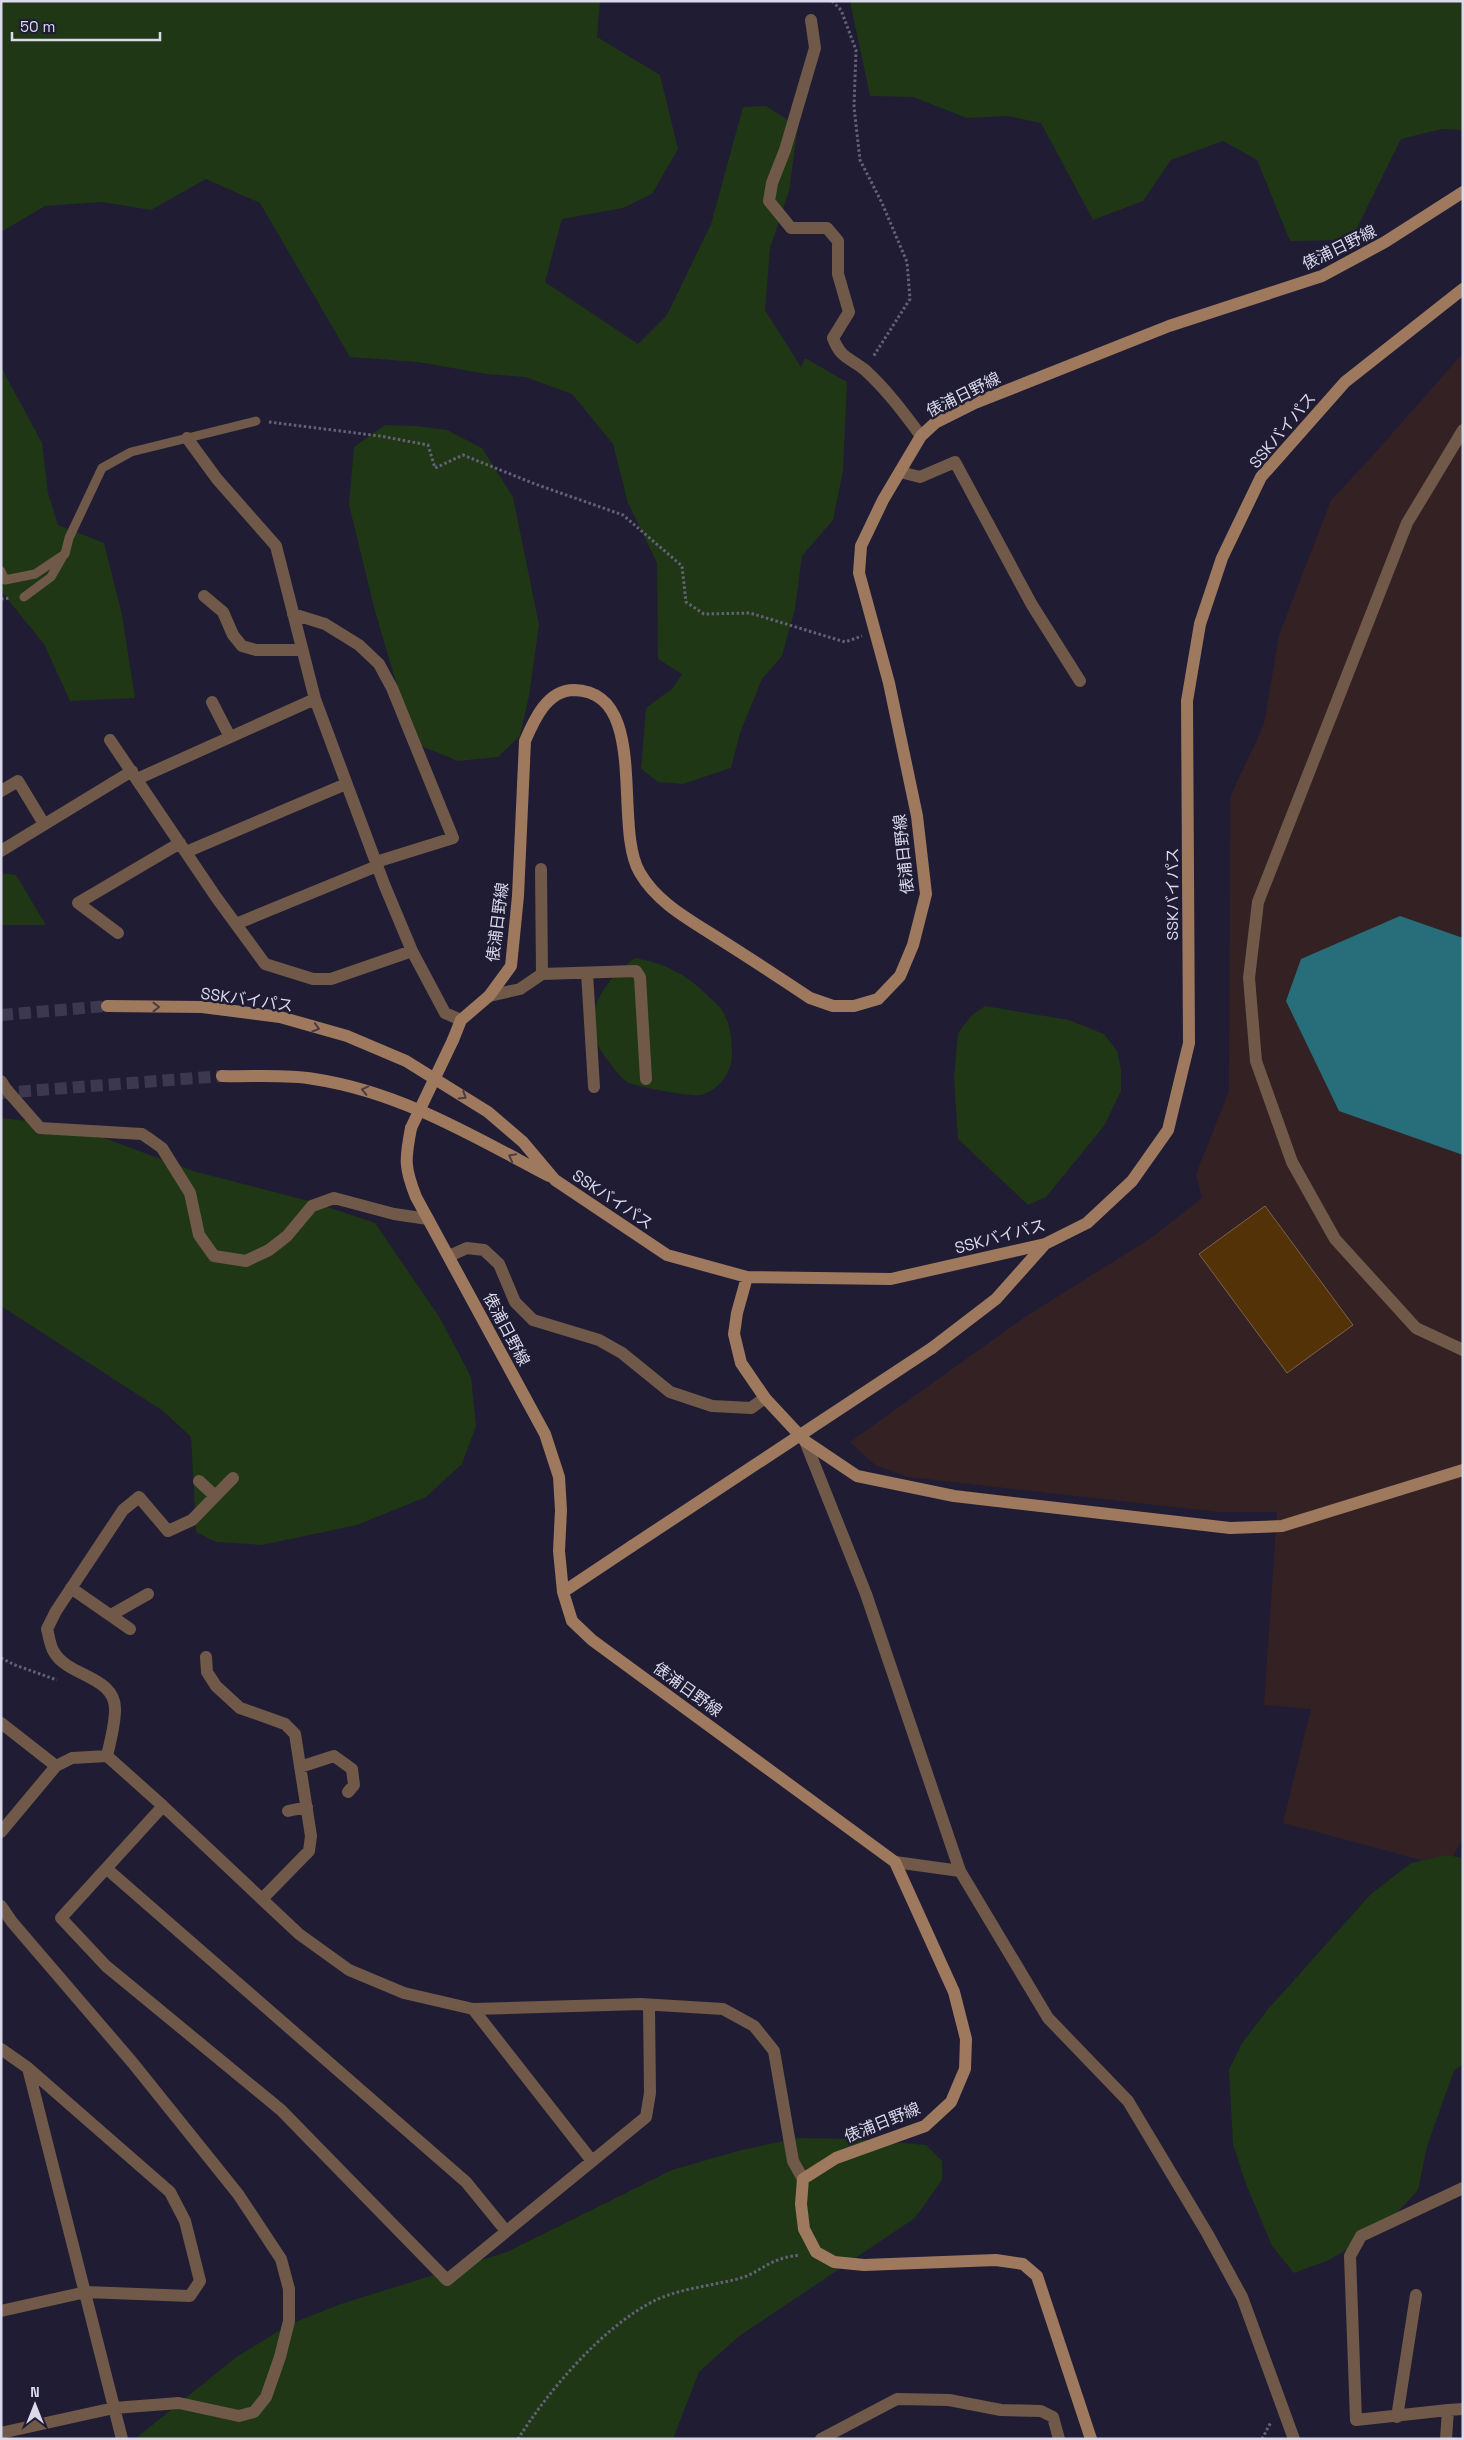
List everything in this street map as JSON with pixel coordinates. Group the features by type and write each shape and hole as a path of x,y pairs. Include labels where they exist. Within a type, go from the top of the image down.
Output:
{"main road":[{"name":"俵浦日野線","path":"803,2179 836,2158 925,2126 951,2102 964,2069 966,2039 954,1992 895,1862 592,1640 572,1621 563,1592 560,1551 561,1510 559,1477 545,1434 428,1219 407,1174 405,1159 411,1128 461,1020 489,996 510,966 518,896 524,741 535,718 548,700 569,690 584,690 605,699 618,719 623,750 631,852 639,872 654,893 682,915 810,998 833,1006 854,1006 878,998 900,976 913,945 926,894 917,816 889,683 859,573 861,546 883,500 921,436 935,423 975,402 1169,326 1322,276 1385,242 1463,192"},
{"name":"SSKバイパス","path":"107,1006 202,1007 280,1017 347,1036 406,1061 488,1112 523,1142 555,1180 667,1255 747,1277 891,1279 1045,1244 1087,1223 1132,1181 1168,1130 1189,1043 1187,701 1200,624 1222,558 1261,477 1345,382 1463,289"},
{"path":"222,1076 312,1078 372,1091 456,1126 555,1180"},
{"path":"563,1592 932,1348 996,1299 1045,1244"},
{"path":"747,1277 737,1312 734,1334 741,1363 765,1398 805,1441 856,1476 954,1496 1230,1528 1282,1526 1463,1470"},
{"path":"803,2179 801,2204 804,2229 816,2252 834,2262 864,2265 996,2260 1022,2264 1036,2276 1091,2439"}],"street":[{"path":"812,20 815,48 772,183 769,201 791,228 827,228 838,241 838,274 849,312 833,338 838,352 864,370 896,403 921,436"},
{"path":"1463,430 1407,523 1258,902 1249,978 1256,1061 1292,1162 1335,1239 1416,1328 1463,1350"},
{"path":"187,438 217,479 276,546 315,699 376,864 412,950 445,1013 461,1020"},
{"path":"900,472 920,477 955,462 1032,606 1080,681"},
{"path":"204,596 223,612 233,635 242,646 256,650 302,650"},
{"path":"236,924 376,864 453,838 392,688 379,664 359,645 325,624 293,614"},
{"path":"1,851 44,824 134,775 230,737 315,699"},
{"path":"212,702 230,737"},
{"path":"110,740 265,964 313,979 331,979 412,950"},
{"path":"1,791 18,781 44,824"},
{"path":"118,932 78,903 183,848 346,784"},
{"path":"541,869 542,974"},
{"path":"489,996 520,989 542,974 636,971 640,977 646,1079"},
{"path":"587,973 594,1087"},
{"path":"1,1081 40,1128 142,1134 162,1148 190,1193 199,1235 214,1256 246,1261 269,1250 287,1236 312,1206 334,1198 394,1214 428,1219"},
{"path":"449,1256 467,1248 484,1250 499,1264 515,1302 533,1320 599,1340 622,1353 670,1392 712,1406 751,1408 765,1398"},
{"path":"805,1441 866,1594 960,1871 1048,2018 1128,2101 1208,2233 1242,2297 1294,2439"},
{"path":"107,1756 116,1709 113,1698 107,1687 76,1671 54,1652 47,1629 71,1588 123,1510 139,1498 168,1531 192,1520 233,1478"},
{"path":"199,1482 215,1496"},
{"path":"71,1588 130,1630"},
{"path":"111,1615 148,1594"},
{"path":"206,1657 207,1672 216,1686 240,1708 286,1724 294,1734 311,1836 308,1851 262,1899"},
{"path":"1,1723 56,1766"},
{"path":"1,1832 56,1766 72,1758 107,1756 164,1806 299,1934 350,1970 404,1993 474,2010 640,2004 723,2009 754,2026 774,2051 793,2161 803,2179"},
{"path":"300,1767 334,1756 352,1769 354,1785 348,1792"},
{"path":"164,1806 61,1918 106,1966 281,2110 446,2280 646,2117 650,2094 649,2006"},
{"path":"288,1810 307,1807"},
{"path":"895,1862 960,1871"},
{"path":"106,1869 466,2182 506,2231"},
{"path":"1,1906 12,1922 132,2062 238,2194 281,2260 289,2289 289,2321 280,2358 266,2397 254,2412 239,2416 179,2403 114,2408 8,2434"},
{"path":"474,2010 592,2161"},
{"path":"1,2049 28,2068 170,2192 185,2221 200,2281 190,2296 86,2292 1,2311"},
{"path":"28,2068 122,2439"},
{"path":"1463,2188 1361,2236 1350,2256 1356,2420 1463,2409"},
{"path":"1397,2417 1416,2295"},
{"path":"819,2438 897,2399 920,2398 949,2400 1001,2410 1042,2411 1053,2417 1059,2439"},
{"path":"1446,2439 1448,2410"}],"lane":[{"path":"24,597 51,577 64,554 69,538 102,468 131,452 256,420"},
{"path":"1,571 5,580 35,574 64,554"}],"path":[{"path":"832,1 841,10 856,50 854,107 860,160 882,203 906,262 910,299 864,370"},
{"path":"256,420 380,436 428,445 435,468 463,454 535,484 623,515 682,566 686,602 704,614 750,613 845,642 875,632"},
{"path":"1,1658 15,1665 47,1674 64,1683"},
{"path":"518,2439 535,2412 584,2354 634,2313 656,2300 744,2276 778,2260 816,2252"}],"shaded area":[{"path":"1,1 600,1 597,37 660,75 678,149 652,194 623,208 562,219 545,282 638,344 667,315 711,224 743,107 766,106 798,126 789,191 770,248 765,310 801,367 805,358 847,382 843,471 833,520 802,556 795,609 782,656 762,679 740,733 731,768 683,784 658,782 641,769 646,708 673,688 682,674 658,659 657,563 628,503 613,444 572,394 525,377 486,374 418,362 350,357 260,203 206,179 151,210 102,202 45,206 1,232"},
{"path":"850,1 1463,1 1463,130 1442,129 1401,139 1351,240 1290,241 1257,160 1223,141 1171,160 1143,201 1093,220 1041,123 1008,116 967,118 913,97 870,96"},
{"path":"1463,353 1463,1838 1447,1867 1283,1823 1311,1709 1264,1705 1277,1512 1218,1512 908,1477 875,1465 850,1442 1025,1317 1151,1238 1202,1198 1196,1174 1229,1091 1230,797 1264,724 1279,635 1331,500"},
{"path":"1,367 42,443 48,493 58,525 104,543 122,615 135,698 70,701 44,644 1,591"},
{"path":"385,425 447,430 482,448 513,497 539,625 529,696 520,736 498,757 458,761 414,743 375,611 349,505 354,447"},
{"path":"1,873 16,875 46,925 1,925"},
{"path":"1400,916 1463,938 1463,1155 1339,1111 1286,1001 1301,959"},
{"path":"635,958 667,967 685,977 702,990 722,1010 728,1022 730,1033 732,1050 730,1068 723,1080 707,1093 695,1095 675,1093 627,1082 617,1073 599,1047 594,1033 593,1018 596,1005 602,992 611,980"},
{"path":"985,1006 1069,1020 1104,1034 1117,1051 1121,1069 1121,1091 1104,1126 1046,1197 1028,1205 958,1139 954,1077 958,1033 972,1015"},
{"path":"1,1118 72,1126 193,1171 313,1202 375,1223 440,1318 471,1377 476,1426 462,1464 426,1497 357,1525 262,1545 216,1542 196,1532 191,1437 163,1411 1,1306"},
{"path":"1447,1855 1463,1858 1463,2064 1454,2071 1427,2146 1418,2190 1382,2229 1329,2260 1294,2273 1272,2246 1246,2184 1233,2144 1229,2070 1242,2043 1269,2008 1371,1894 1411,1863"},
{"path":"798,2138 857,2139 926,2145 942,2161 942,2180 915,2218 738,2337 699,2372 673,2439 135,2439 235,2358 290,2324 341,2304 507,2252 672,2170 741,2150"}],"building":[{"path":"1265,1206 1353,1325 1287,1373 1199,1254"}],"tunnel":[{"path":"1,1015 107,1006"},
{"path":"1,1093 222,1076"}]}
